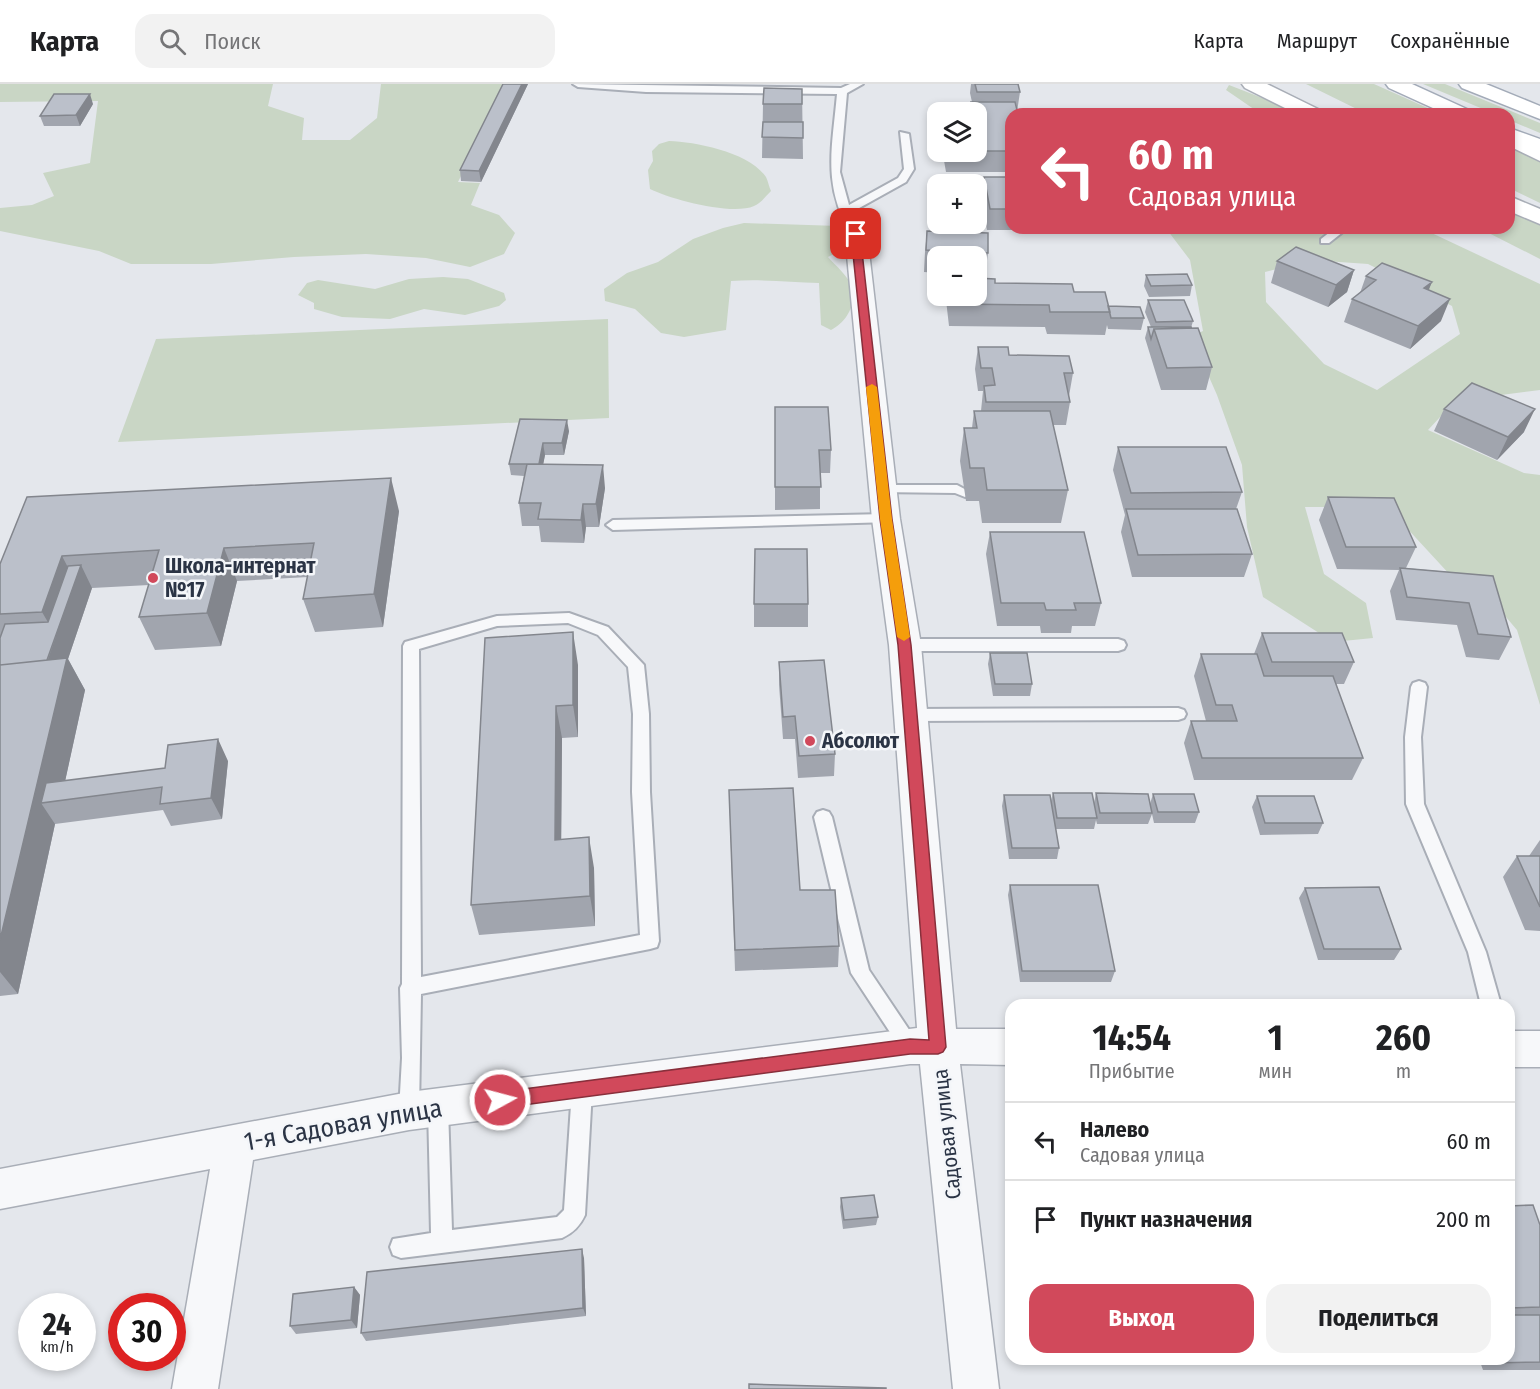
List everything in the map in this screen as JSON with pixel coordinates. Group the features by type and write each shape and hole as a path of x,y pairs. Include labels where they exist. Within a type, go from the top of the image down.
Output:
{"main road":[{"path":"1252,84 1301,108"},
{"path":"1396,84 1449,108"},
{"path":"1469,84 1540,113"},
{"path":"1515,138 1540,146"},
{"path":"1515,140 1540,155"},
{"path":"1515,206 1540,217"}],"street":[{"name":"Садовая улица","path":"851,222 882,489 905,645 924,1047 976,1389"},
{"name":"1-я Садовая улица","path":"0,1189 235,1143 423,1110 924,1047 1005,1047"},
{"path":"195,1389 235,1143"}],"lane":[{"path":"578,84 646,89 842,91 858,84"},
{"path":"842,91 835,172 839,193 851,222 902,180 909,169 904,134"},
{"path":"1325,241 1334,234"},
{"path":"882,489 957,489 965,493"},
{"path":"613,525 886,519"},
{"path":"410,988 650,941 640,792 641,714 636,665 603,631 569,618 497,621 411,646 410,988 412,1058 423,1110 441,1242"},
{"path":"905,645 1118,645"},
{"path":"1419,687 1413,737 1415,804 1477,952 1489,999"},
{"path":"910,715 1178,714"},
{"path":"823,817 860,974 924,1047"},
{"path":"401,1247 562,1227 574,1215 582,1090"}],"green space":[{"path":"0,84 273,84 268,106 304,118 302,140 350,140 377,118 381,84 507,84 458,182 480,183 471,205 499,215 515,233 504,254 470,267 426,258 366,254 211,264 131,264 99,251 0,231 0,208 32,205 54,196 43,173 90,163 98,101 0,102"},
{"path":"1306,84 1374,84 1428,108 1355,108"},
{"path":"1423,84 1445,84 1503,108 1481,108"},
{"path":"1229,85 1288,108 1252,108 1226,90"},
{"path":"1515,113 1540,123 1540,133 1515,123"},
{"path":"669,141 707,146 735,155 758,168 766,177 771,191 756,205 744,209 731,209 701,205 650,189 648,170 653,161 652,151 659,144"},
{"path":"1515,148 1540,160 1540,203 1515,191"},
{"path":"1515,214 1540,225 1540,259 1491,234 1515,234"},
{"path":"744,223 839,226 847,232 844,249 828,257 845,275 852,287 852,306 846,318 831,330 821,325 819,283 731,281 726,330 684,337 661,333 635,309 605,301 604,289 627,273 658,262 693,239"},
{"path":"1170,234 1434,234 1540,284 1540,390 1455,401 1428,430 1524,473 1540,475 1540,705 1517,630 1489,597 1452,577 1404,525 1380,507 1305,507 1324,574 1366,603 1373,638 1333,642 1263,597 1247,527 1242,465 1217,395 1191,336 1203,331 1190,260","holes":["1311,260 1368,264 1452,306 1460,334 1377,390 1324,364 1266,302 1265,272"]},
{"path":"443,277 468,279 504,293 506,300 499,306 465,315 424,309 390,319 342,317 314,309 314,303 298,295 307,283 318,280 375,289 409,279"},
{"path":"608,319 609,418 118,442 156,339"}],"building":[{"path":"503,84 522,84 479,171 460,170"},
{"path":"975,84 1018,84 1020,92 977,92"},
{"path":"764,88 802,89 802,104 763,104"},
{"path":"54,94 90,94 76,115 40,116"},
{"path":"987,102 1015,102 1016,108 1005,108 1005,151 987,151"},
{"path":"763,122 803,122 803,138 762,137"},
{"path":"987,177 1005,177 1005,209 990,209"},
{"path":"927,231 927,234 988,233 988,253 987,246 927,246 926,250"},
{"path":"1296,247 1354,270 1336,285 1277,261"},
{"path":"1382,263 1432,282 1424,288 1450,299 1418,326 1352,299 1376,280 1366,276"},
{"path":"1187,274 1192,285 1151,286 1146,275"},
{"path":"987,279 995,279 995,283 1072,284 1074,292 1105,292 1110,312 1050,312 1049,305 987,304"},
{"path":"1148,300 1184,300 1193,321 1156,322"},
{"path":"1108,306 1140,307 1144,318 1111,318"},
{"path":"1148,327 1191,328 1154,329 1151,339"},
{"path":"1198,328 1212,367 1167,368 1154,329"},
{"path":"978,347 1008,347 1009,355 1069,356 1073,373 1064,373 1070,402 986,402 984,386 995,385 992,368 981,368"},
{"path":"1472,383 1535,409 1508,437 1444,409"},
{"path":"775,407 828,407 831,450 819,450 821,487 775,487"},
{"path":"974,411 1050,411 1068,490 987,490 984,468 970,468 964,428 977,428"},
{"path":"520,419 567,420 562,443 543,443 539,464 509,464"},
{"path":"1118,447 1226,447 1242,492 1131,493"},
{"path":"527,464 603,465 596,504 583,504 581,520 538,519 541,503 519,503"},
{"path":"391,478 374,594 303,599 314,543 224,548 207,613 139,617 159,550 62,556 42,612 0,614 0,564 27,497"},
{"path":"1328,497 1394,498 1416,547 1346,547"},
{"path":"1126,509 1237,509 1252,554 1138,555"},
{"path":"990,532 1084,532 1101,603 1074,603 1076,610 1046,610 1044,603 1001,603"},
{"path":"755,549 807,549 808,604 754,604"},
{"path":"81,565 47,660 0,665 0,638 5,624 48,622 68,566"},
{"path":"1400,568 1493,576 1511,637 1478,634 1469,603 1407,597"},
{"path":"573,632 573,705 556,706 555,840 589,837 590,896 471,905 485,638"},
{"path":"1262,633 1342,633 1354,662 1272,662"},
{"path":"990,653 1027,653 1032,684 995,684"},
{"path":"1201,654 1257,654 1264,676 1333,676 1363,758 1202,758 1191,721 1237,721 1232,705 1216,705"},
{"path":"67,658 0,940 0,665"},
{"path":"824,660 835,754 799,756 795,716 783,717 779,662"},
{"path":"218,739 211,798 160,804 162,787 41,803 46,783 165,768 168,745"},
{"path":"793,788 800,890 835,890 839,946 735,950 729,790"},
{"path":"1053,793 1092,793 1097,818 1057,818"},
{"path":"1096,793 1148,794 1152,813 1100,813"},
{"path":"1153,794 1194,794 1199,812 1158,812"},
{"path":"1004,795 1050,795 1059,848 1012,848"},
{"path":"1257,796 1314,796 1323,823 1265,823"},
{"path":"1517,856 1540,856 1540,907"},
{"path":"1010,885 1098,885 1115,971 1022,971"},
{"path":"1379,887 1401,949 1324,949 1305,888"},
{"path":"874,1195 878,1217 844,1220 841,1198"},
{"path":"1533,1205 1540,1225 1540,1307 1515,1308 1515,1206"},
{"path":"582,1249 583,1308 361,1333 367,1272"},
{"path":"354,1287 351,1320 290,1326 293,1294"},
{"path":"1515,1315 1540,1315 1540,1362 1515,1363"},
{"path":"749,1384 886,1388 886,1389 749,1389"}],"slow traffic":[{"path":"872,387 886,519 904,637"}],"place":[{"name":"Школа-интернат №17","path":"153,578"},
{"name":"Абсолют","path":"810,741"}],"route":[{"path":"500,1100 910,1047 938,1047 905,645 886,519 856,234"}]}
